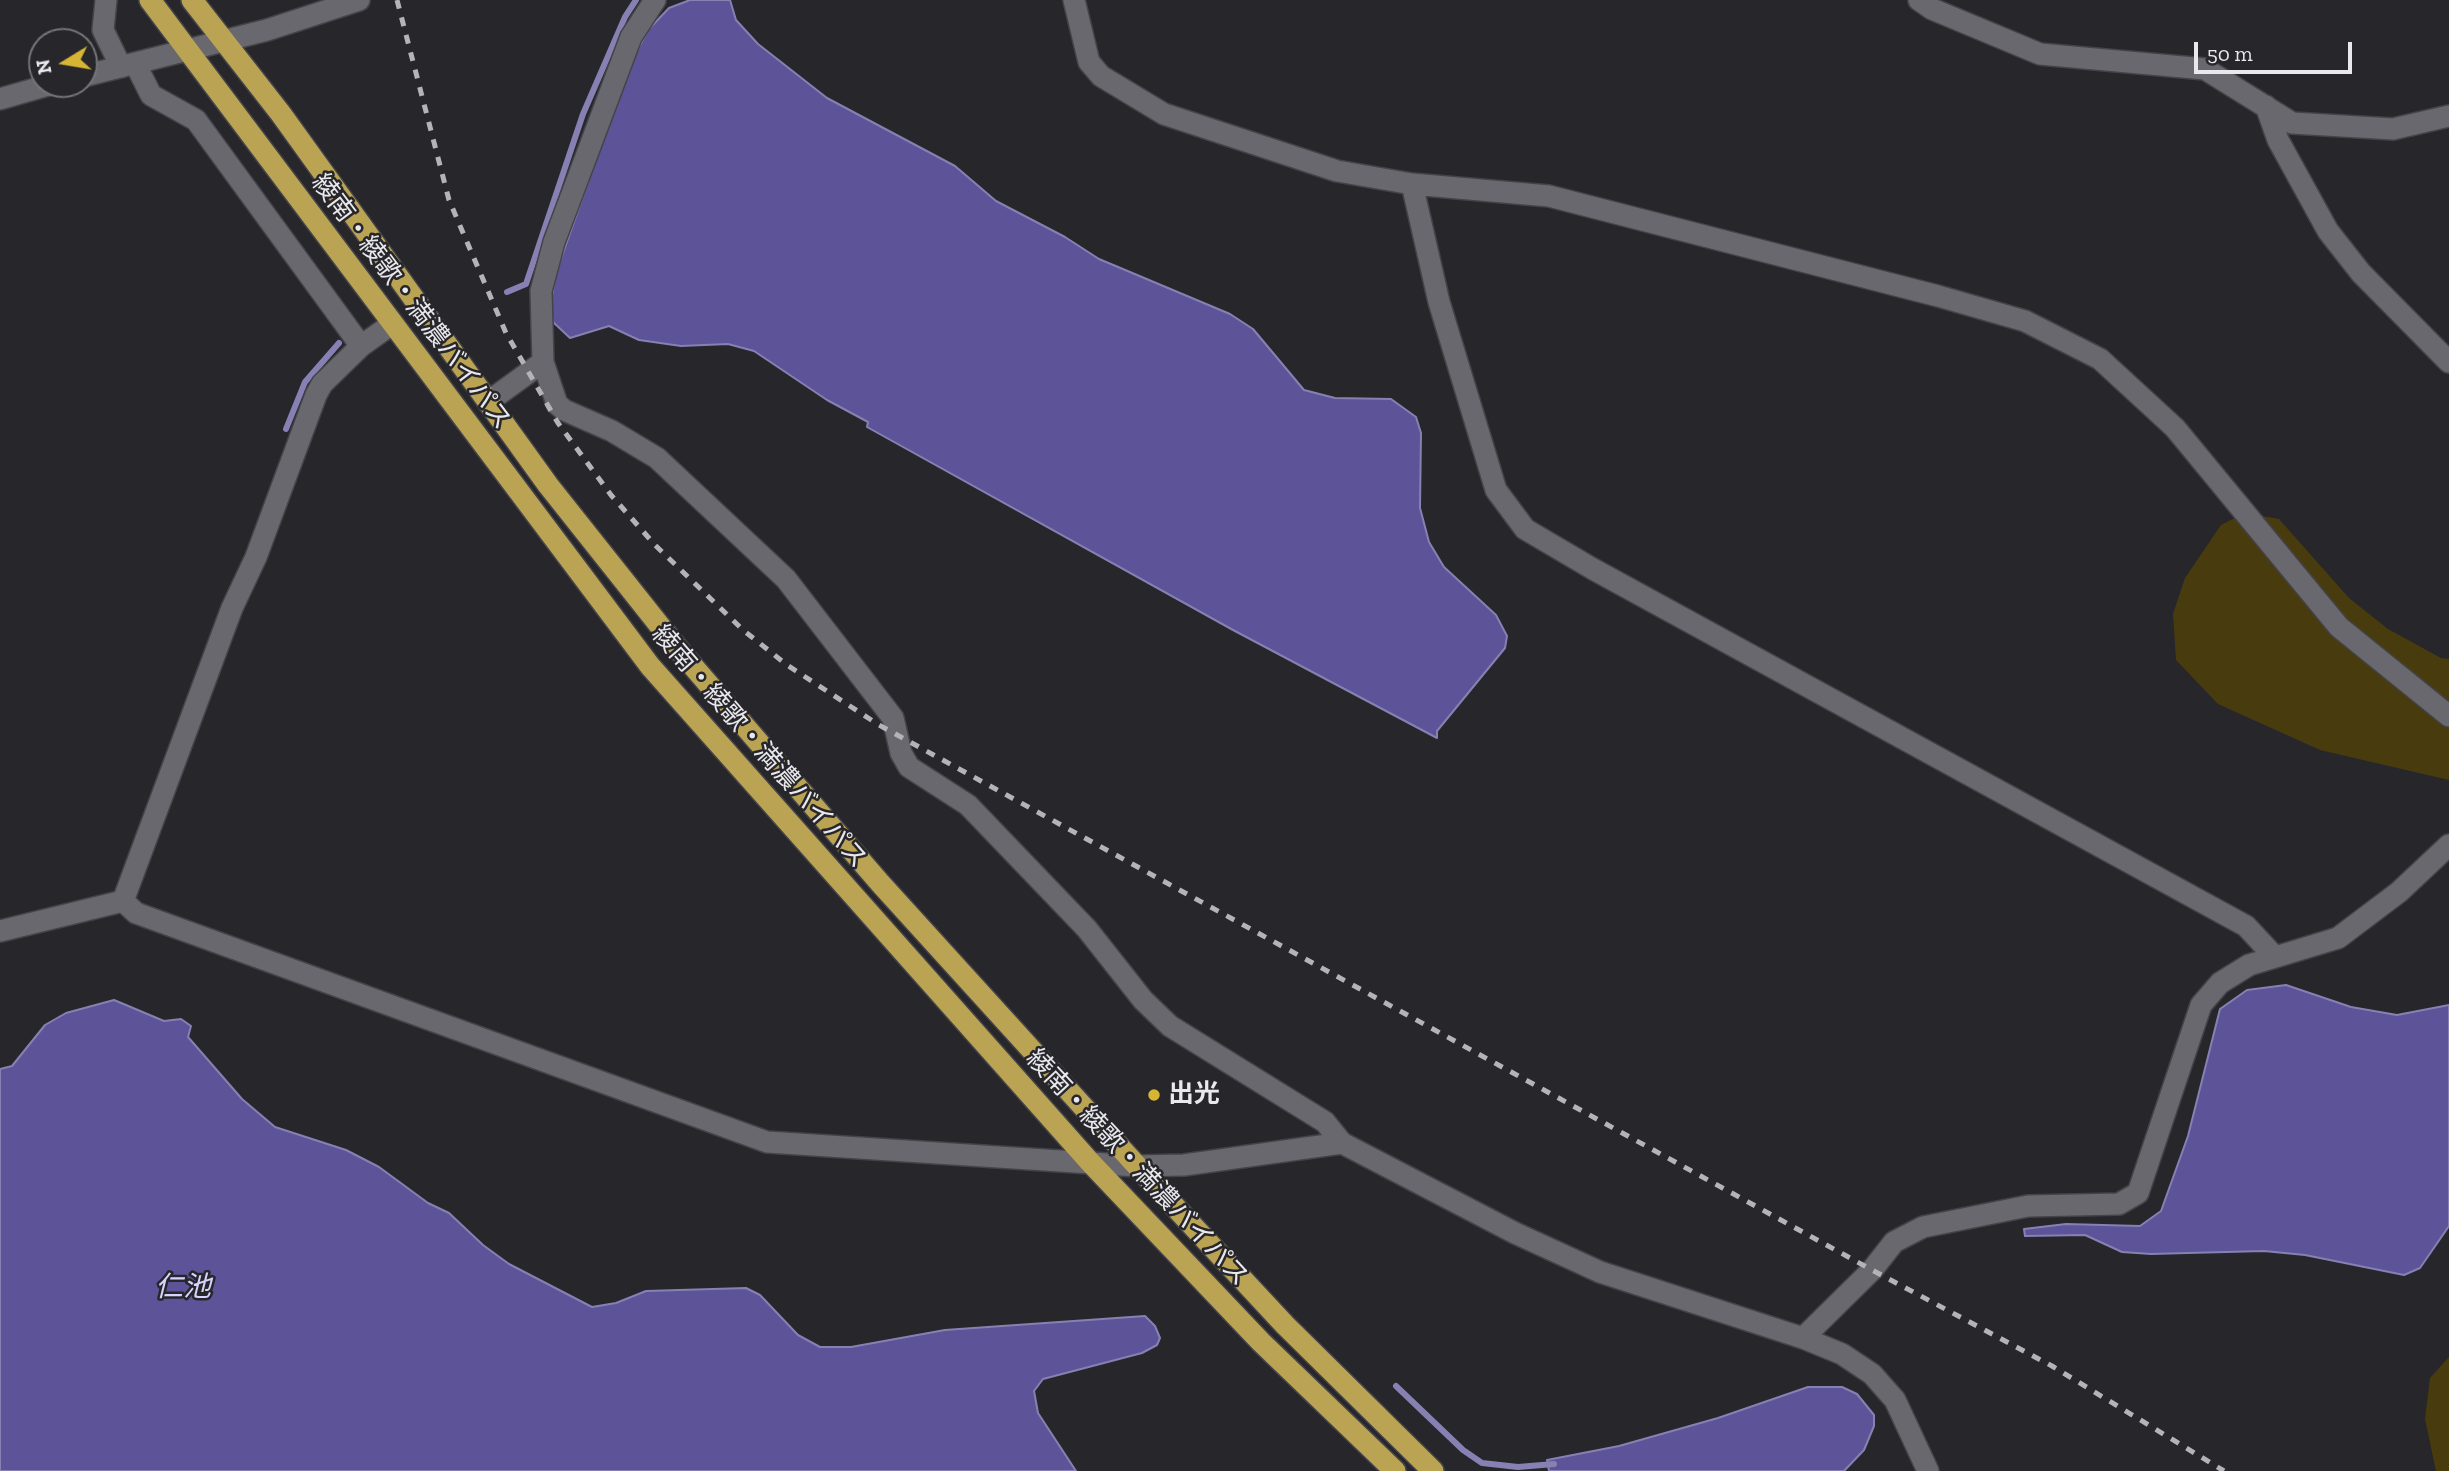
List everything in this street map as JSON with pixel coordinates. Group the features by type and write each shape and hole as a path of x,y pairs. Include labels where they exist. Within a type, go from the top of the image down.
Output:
{"highway":[{"name":"綾南・綾歌・満濃バイパス","path":"150,0 650,666 1089,1161 1261,1342 1395,1471"},
{"name":"綾南・綾歌・満濃バイパス","path":"192,0 281,114 548,485 679,650 880,883 1137,1166 1285,1325 1433,1471"}],"street":[{"path":"106,0 103,30 128,65 151,95 196,120 361,346"},
{"path":"98,72 298,21 359,0"},
{"path":"655,0 631,37 554,242 541,291 543,362 557,404 657,458 786,579 893,718 901,753 909,767 968,805 1087,929 1143,1000 1170,1026 1325,1122 1342,1143 1515,1233 1601,1272 1803,1338 1842,1354 1872,1374 1895,1400 1928,1471"},
{"path":"1074,0 1089,62 1101,76 1164,114 1337,171 1412,184 1549,196 2025,321 2100,359 2175,428 2339,626 2449,716"},
{"path":"1919,0 1932,9 2039,54 2205,69 2292,123 2393,128 2449,117"},
{"path":"0,99 28,91"},
{"path":"2266,106 2278,139 2328,231 2361,274 2449,362"},
{"path":"1412,184 1439,302 1496,490 1525,529 1593,569 2246,926 2274,956"},
{"path":"123,901 232,608 256,557 316,395 322,384 361,346 392,324"},
{"path":"488,402 543,362"},
{"path":"1803,1338 1871,1270 1894,1242 1923,1227 2028,1206 2119,1204 2138,1193 2201,1005 2220,983 2249,965 2338,938 2399,892 2449,845"},
{"path":"123,901 136,913 766,1142 1137,1166 1184,1165 1342,1143"},
{"path":"0,931 123,901"}],"shaded area":[{"path":"2245,513 2279,519 2349,598 2388,629 2441,658 2449,659 2449,780 2320,750 2218,704 2176,660 2173,614 2185,578 2221,525"},
{"path":"2449,1357 2449,1471 2436,1471 2425,1419 2430,1378"}],"water":[{"path":"690,0 730,0 736,20 758,44 827,98 955,166 996,201 1065,237 1099,259 1230,314 1253,329 1304,390 1335,398 1391,399 1416,417 1421,433 1420,508 1429,542 1444,567 1496,615 1507,636 1505,648 1437,731 1437,738 1233,630 867,427 868,422 827,400 754,351 728,344 681,346 639,340 609,326 570,338 553,322 550,306 556,273 629,66 648,30 669,8"},
{"path":"2286,985 2351,1007 2397,1015 2449,1005 2449,1226 2420,1268 2404,1275 2305,1255 2264,1251 2151,1254 2122,1252 2085,1235 2025,1236 2024,1229 2066,1224 2140,1226 2161,1211 2188,1136 2220,1009 2247,990"},
{"name":"仁池","path":"114,1000 164,1021 181,1019 191,1026 188,1037 242,1099 275,1127 346,1150 379,1167 428,1203 449,1213 483,1245 509,1264 592,1307 616,1303 646,1291 746,1288 760,1295 798,1335 820,1347 851,1347 945,1330 1145,1316 1155,1326 1160,1338 1157,1345 1142,1353 1043,1379 1034,1391 1038,1413 1076,1471 0,1471 0,1069 12,1066 45,1025 66,1013"},
{"path":"1808,1387 1842,1387 1857,1394 1874,1415 1874,1426 1864,1450 1844,1471 1549,1471 1547,1460 1619,1446 1718,1418"}],"waterway":[{"path":"507,292 526,284 583,114 625,17 636,0"},
{"path":"286,429 305,382 339,343"},
{"path":"1396,1386 1463,1450 1482,1463 1518,1467 1554,1464"}],"railway":[{"path":"397,0 449,200 506,333 558,423 611,495 655,545 743,630 787,665 879,725 2052,1366 2224,1471"}],"place":[{"name":"出光","path":"1154,1095"}]}
